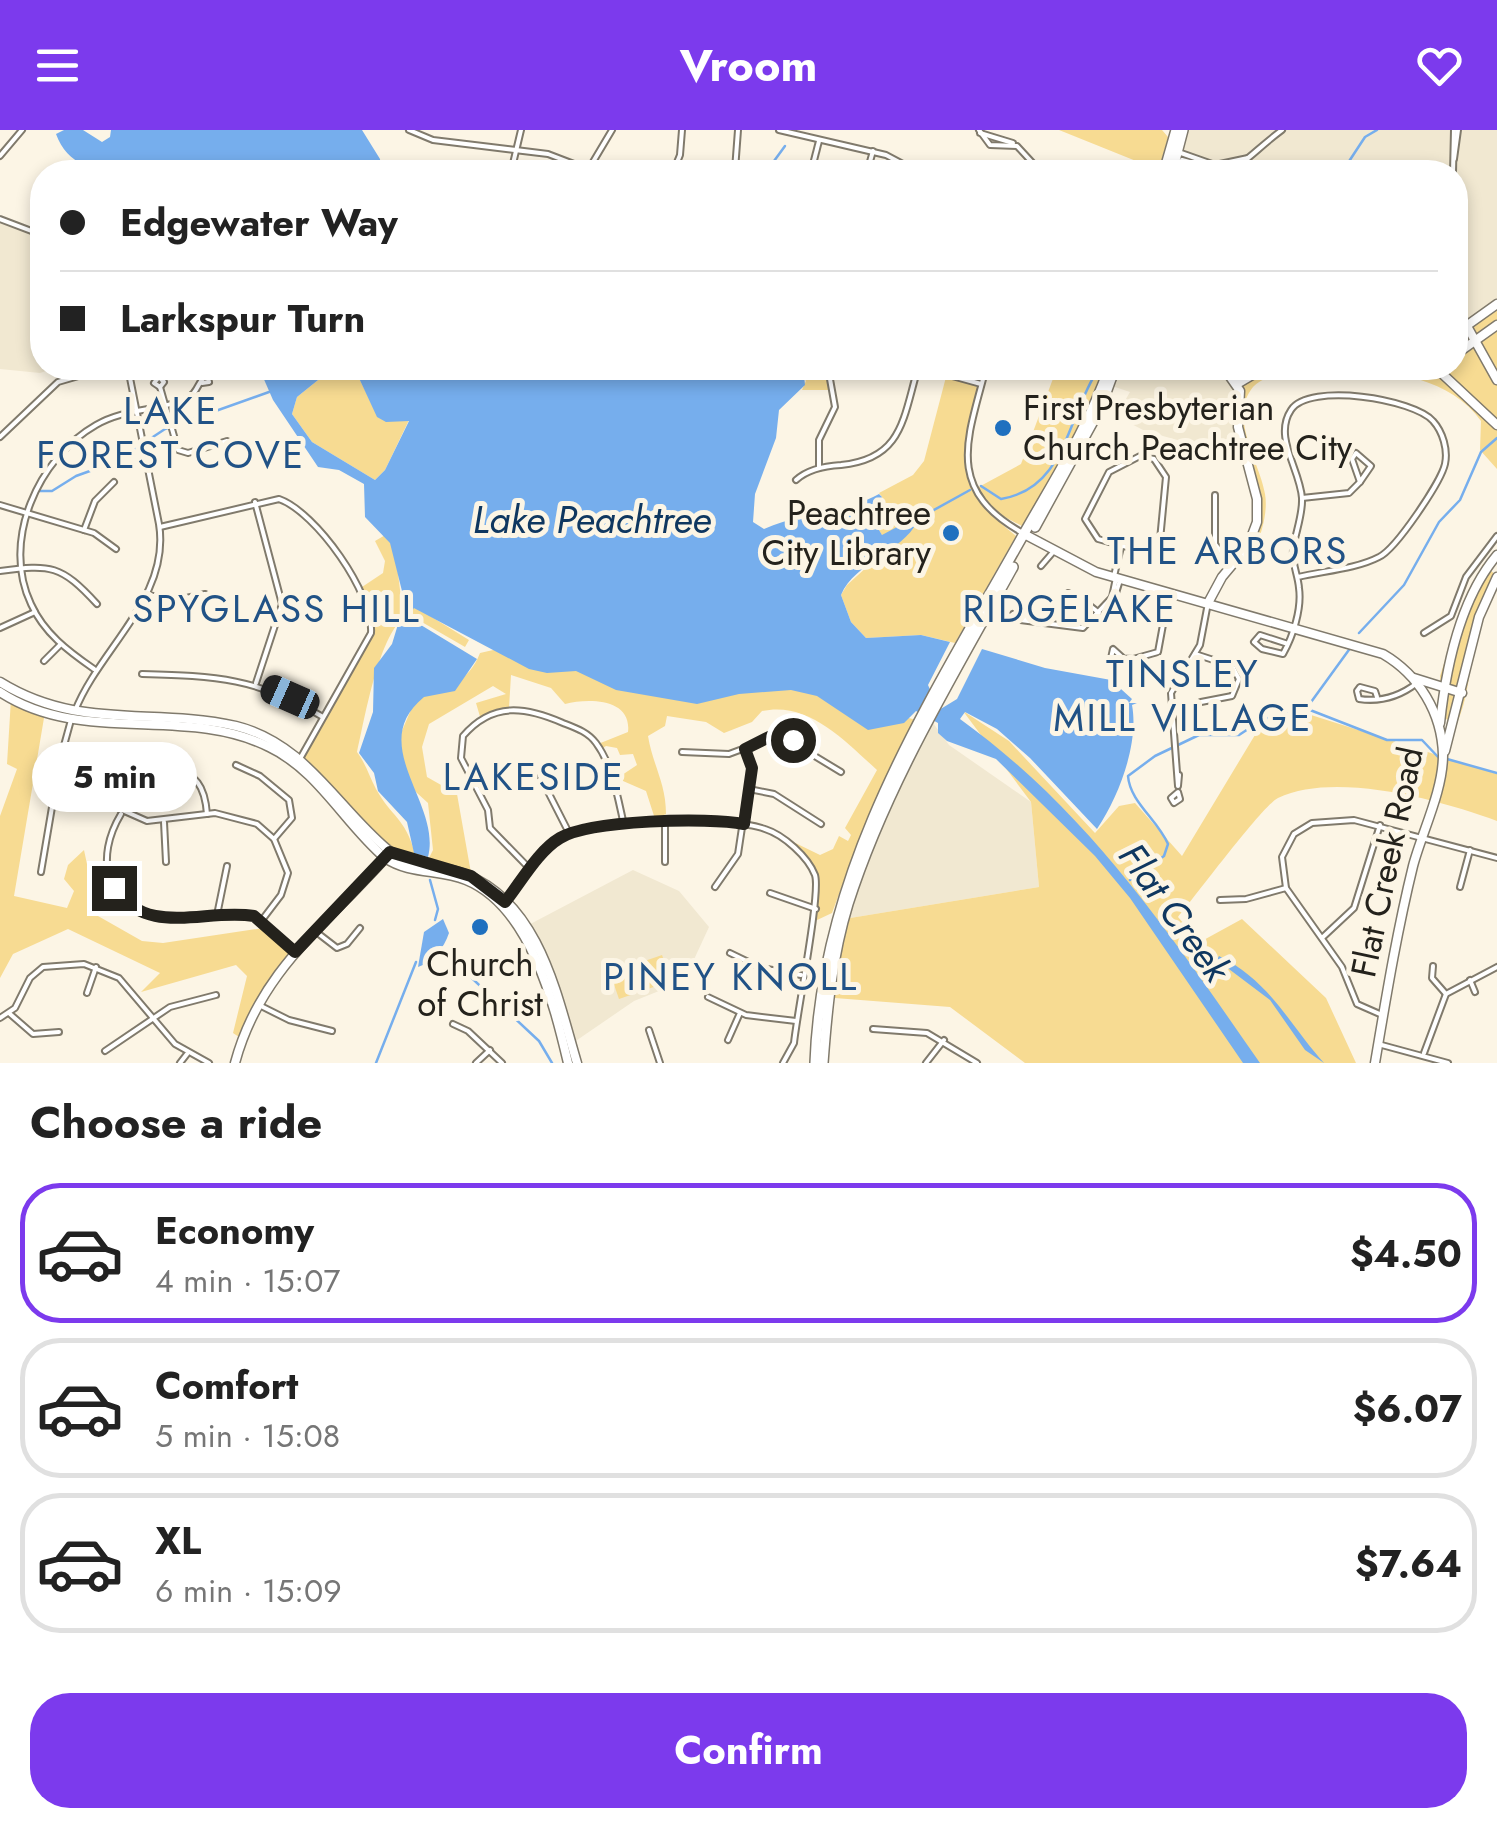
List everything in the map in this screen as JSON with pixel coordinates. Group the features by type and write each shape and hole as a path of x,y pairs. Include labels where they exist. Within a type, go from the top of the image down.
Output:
{"main road":[{"path":"1173,160 1179,130"},
{"path":"1173,160 1179,130"},
{"path":"815,1063 821,987 838,906 865,832 1027,535 1075,460 1107,380"},
{"path":"824,1063 832,976 848,906 923,726"}],"street":[{"path":"0,156 22,130"},
{"path":"410,130 433,140 518,149 562,160"},
{"path":"515,160 521,130"},
{"path":"594,160 612,130"},
{"path":"678,160 682,130"},
{"path":"736,160 738,130"},
{"path":"779,130 890,160"},
{"path":"1245,160 1282,130"},
{"path":"1454,160 1456,130"},
{"path":"979,132 981,144 1016,146"},
{"path":"979,132 1016,146 1029,160"},
{"path":"814,160 819,141"},
{"path":"870,160 872,152"},
{"path":"0,220 30,231"},
{"path":"1497,304 1468,328 1497,380"},
{"path":"1468,348 1497,325"},
{"path":"0,437 65,380"},
{"path":"41,872 60,760 73,716 94,668 128,627 157,565 160,526 130,380"},
{"path":"819,468 819,440 835,407 830,380"},
{"path":"796,480 819,468 864,461 893,443 916,380"},
{"path":"966,380 982,384"},
{"path":"983,380 966,444 967,467 982,500 1027,535"},
{"path":"1178,789 1171,694 1195,654 1218,584 1255,533 1258,507 1239,436 1234,380"},
{"path":"1237,384 1244,380"},
{"path":"1449,380 1497,425"},
{"path":"94,668 60,645 35,612 21,567 28,515 36,490 51,465 86,431 136,410 186,399 202,383"},
{"path":"160,387 173,444 183,452 227,441"},
{"path":"1288,644 1260,636 1254,642 1279,655 1288,644 1300,603 1293,556 1302,498 1284,424 1292,408 1307,396 1331,394 1415,408 1430,418 1442,436 1446,458 1440,476 1390,549 1374,559 1298,577"},
{"path":"1302,498 1348,493 1360,482 1371,466 1356,453 1352,459 1360,482"},
{"path":"1145,456 1159,463 1166,477 1160,540 1145,552 1121,547 1094,536 1086,514 1114,467 1145,456"},
{"path":"84,530 95,501 114,482"},
{"path":"1214,495 1215,544 1231,565"},
{"path":"160,526 256,502 285,501 317,525 370,613 371,634 298,762"},
{"path":"256,502 282,604 256,683"},
{"path":"0,505 102,536 116,549"},
{"name":"Flat Creek Road","path":"1027,535 1117,578 1371,649 1415,680 1440,728 1442,760 1375,1063"},
{"path":"1424,632 1451,616 1466,577 1497,536"},
{"path":"1032,622 1079,629 1099,613 1112,598 1121,547"},
{"path":"1440,728 1444,687 1474,588 1496,557 1486,550"},
{"path":"1042,566 1054,551"},
{"path":"0,571 46,566 64,572 97,604"},
{"path":"1442,760 1479,617 1497,578"},
{"path":"1124,659 1158,652 1170,592"},
{"path":"146,594 172,601 204,594"},
{"path":"1088,603 1099,613"},
{"path":"0,628 35,612"},
{"path":"44,661 60,645"},
{"path":"1195,654 1229,664 1239,678 1232,696 1200,702"},
{"path":"142,674 203,675 256,683 324,717"},
{"path":"1378,696 1392,698 1415,680 1462,693"},
{"path":"0,682 73,716"},
{"path":"0,692 73,716 232,725 275,741 400,867"},
{"path":"531,870 490,828 488,810 461,758 464,736 490,716 532,709 588,734 612,777 624,825"},
{"path":"682,752 728,754 773,735 786,736 841,772"},
{"path":"715,887 737,860 751,764 745,749"},
{"path":"104,802 116,761"},
{"path":"298,762 362,835 388,855 483,882 550,969 577,1063"},
{"path":"236,765 260,776 289,800 292,818 274,838"},
{"path":"169,771 188,773 198,780 207,814"},
{"path":"540,776 569,833"},
{"path":"749,789 774,794 821,824"},
{"path":"57,793 104,802 122,812 164,822 207,814 246,818 274,838 284,858 288,880 262,920"},
{"path":"122,812 106,863 112,884 124,901 163,918 249,914 262,920 295,952"},
{"path":"1384,1015 1356,1004 1346,973 1286,888 1282,857 1287,842 1299,829 1330,820 1380,825 1497,858"},
{"path":"665,821 666,862"},
{"path":"502,905 554,842 569,833 665,821 744,824 776,834 805,860 817,884 794,1043 783,1063"},
{"path":"164,822 166,862"},
{"path":"1322,938 1354,908 1380,825"},
{"path":"357,889 374,862 362,835"},
{"path":"1460,887 1470,850"},
{"path":"235,1063 256,1004 295,952 388,855"},
{"path":"218,915 227,866"},
{"path":"357,889 378,871 400,867 452,873"},
{"path":"1220,900 1286,888"},
{"path":"770,893 816,909"},
{"path":"502,905 544,973 568,1063"},
{"path":"315,932 337,948 347,944 360,928"},
{"path":"730,953 762,968 802,976"},
{"path":"0,1018 10,1014 30,978 43,967 64,962 96,967 128,985 187,1054 210,1063"},
{"path":"1432,966 1432,978 1446,994"},
{"path":"87,993 96,967"},
{"path":"1424,1054 1446,994 1497,967"},
{"path":"1470,980 1475,992"},
{"path":"105,1051 154,1016 187,1000 216,995"},
{"path":"708,997 740,1013 796,1021"},
{"path":"256,1004 290,1020 332,1031"},
{"path":"728,1040 740,1013"},
{"path":"10,1014 33,1034 59,1032"},
{"path":"453,1024 502,1063"},
{"path":"649,1030 660,1063"},
{"path":"873,1030 928,1033 977,1063"},
{"path":"926,1063 944,1040"},
{"path":"1378,1044 1448,1063"},
{"path":"476,1063 490,1050"},
{"path":"180,1063 187,1054"}],"shaded area":[{"path":"1059,130 1162,130 1168,137 1161,160 1134,160"},
{"path":"1189,130 1497,130 1497,304 1468,325 1468,160 1179,160"},
{"path":"0,220 30,229 30,372 0,369"},
{"path":"1497,303 1497,469 1480,450 1481,421 1469,407 1454,395 1419,380 1468,380 1468,324"},
{"path":"318,380 360,380 378,417 409,420 385,470 375,480 312,442 292,414 297,397"},
{"path":"831,380 834,390 802,390 806,381"},
{"path":"945,380 975,384 978,390 965,454 967,471 982,503 1016,536 955,643 921,635 866,638 851,622 841,595 889,547 870,515 882,497 879,493 913,475 924,461"},
{"path":"1052,380 1103,380 1090,415 1022,526 999,514 975,489 1021,464"},
{"path":"1114,380 1234,380 1242,458 1145,431 1116,416 1130,392 1112,386"},
{"path":"1232,380 1263,380 1246,399 1244,412 1244,426 1266,501 1255,548 1254,499 1236,429 1240,391"},
{"path":"387,534 396,557 401,598 469,640 465,647 408,614 389,638 369,698 357,752 382,799 407,831 415,853 429,858 433,850 428,803 406,783 392,754 416,698 463,678 480,653 502,648 797,686 916,720 863,829 832,913 815,921 816,876 783,837 820,855 833,849 839,836 848,841 851,835 845,828 877,770 810,717 779,709 762,711 752,722 724,733 706,722 667,716 665,726 648,736 666,814 655,819 646,791 623,781 622,775 637,765 633,754 620,755 617,748 606,746 600,750 598,744 628,732 623,712 596,701 565,704 551,688 511,675 509,708 481,720 476,703 506,694 493,686 429,724 422,747 427,777 457,794 471,873 396,853 304,757 375,629 359,589 383,573 385,561 375,541"},
{"path":"1483,564 1497,576 1497,587 1481,617 1457,723 1443,718 1440,676"},
{"path":"11,699 45,712 14,896 67,908 74,891 64,879 68,865 84,850 98,916 142,941 163,943 270,927 295,952 242,1039 233,1033 247,976 236,965 141,992 160,973 68,929 13,954 0,978 0,816 17,769 7,764"},
{"name":"Flat Creek","path":"963,711 1009,741 1095,833 1119,806 1135,803 1182,856 1261,725 1311,715 1497,774 1497,821 1388,791 1328,787 1301,790 1270,805 1178,917 1200,942 1242,919 1326,998 1356,1063 1025,1063 950,1007 822,997 838,920 1039,887 1031,802"},
{"path":"926,722 933,723 949,745 1031,802 1039,887 838,920"},
{"path":"633,870 679,891 709,927 684,981 634,1001 564,1049 550,987 517,931"},
{"path":"662,955 671,981 619,999 610,973"}],"water":[{"path":"83,130 102,142 110,137 111,130 362,130 380,160 75,160 56,134"},
{"name":"Lake Peachtree","path":"264,380 318,380 297,397 292,414 312,442 375,480 385,470 409,421 386,422 377,417 360,380 804,380 805,385 779,410 776,438 755,494 753,522 764,529 879,494 882,497 870,515 882,535 910,520 917,522 901,541 857,574 841,595 851,622 866,638 921,635 950,642 928,685 939,710 957,699 982,649 1045,668 1111,680 1132,699 1129,703 1137,703 1132,705 1133,735 1126,768 1097,829 997,729 965,712 960,719 1006,755 1088,835 1160,922 1260,1063 1243,1063 1130,898 1095,856 996,759 947,741 938,733 938,723 916,711 904,723 868,730 817,696 791,690 739,694 697,704 616,690 576,671 547,673 529,669 412,607 403,595 390,543 365,517 364,484 339,470 318,467 273,400"},
{"name":"Lake Peachtree","path":"406,616 477,659 455,691 424,697 408,715 402,735 403,754 425,816 428,857 414,853 407,822 378,791 374,773 359,753 373,712 374,668 392,644 399,621"},
{"path":"443,919 449,933 444,944 433,958 418,967 424,932"},
{"path":"1219,956 1266,991 1324,1063 1305,1050 1270,1000 1217,960"}],"waterway":[{"path":"1350,160 1365,137 1377,130"},
{"path":"775,160 785,146"},
{"path":"981,486 1001,499 1023,492 1040,480 1063,447 1092,380"},
{"path":"37,491 52,491 76,476 115,462 165,429 269,392"},
{"path":"1359,633 1404,585 1439,522 1460,500 1481,452 1497,438"},
{"path":"914,521 970,490"},
{"path":"408,617 413,607"},
{"path":"1306,709 1351,647"},
{"path":"1130,880 1164,856 1168,844 1134,794 1128,776 1155,756 1199,735 1239,735 1262,720 1310,710 1387,740 1422,740 1439,758"},
{"path":"1447,759 1497,773"},
{"path":"430,880 438,909 435,920"},
{"path":"442,948 458,966"},
{"path":"376,1063 416,962"},
{"path":"461,968 539,1041 552,1063"}],"place":[{"name":"First Presbyterian Church Peachtree City","path":"1003,428"},
{"name":"Peachtree City Library","path":"951,533"},
{"name":"Church of Christ","path":"480,927"}],"district":[{"name":"LAKE FOREST COVE","path":"171,432"},
{"name":"THE ARBORS","path":"1228,550"},
{"name":"SPYGLASS HILL","path":"277,608"},
{"name":"RIDGELAKE","path":"1070,608"},
{"name":"TINSLEY MILL VILLAGE","path":"1183,695"},
{"name":"LAKESIDE","path":"534,776"},
{"name":"PINEY KNOLL","path":"731,976"}],"route":[{"path":"114,888 130,906 148,915 168,918 249,914 262,920 295,952 390,852 402,859 471,876 505,902 545,851 569,833 667,821 744,824 752,768 745,749 773,735 793,740"}]}
